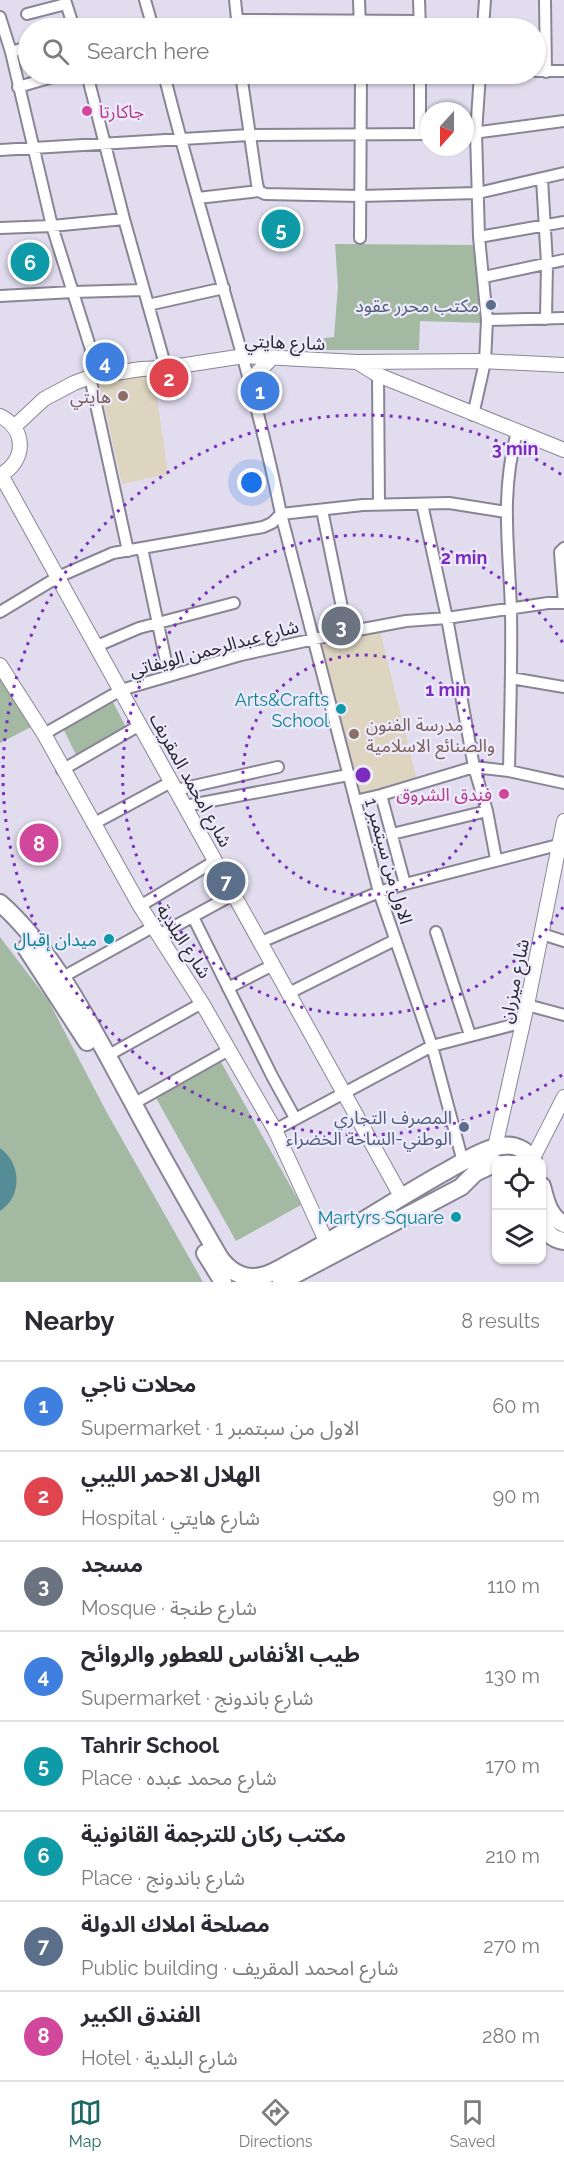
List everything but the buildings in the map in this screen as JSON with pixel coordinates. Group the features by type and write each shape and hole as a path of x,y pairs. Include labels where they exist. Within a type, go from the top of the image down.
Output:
{"main road":[{"path":"0,903 22,924 61,978 220,1258 228,1268 240,1275 260,1276 327,1243 401,1196 463,1162 496,1155"},
{"path":"0,918 33,957 90,1047 216,1274 224,1282"},
{"path":"280,1282 461,1187 496,1155 513,1146 524,1150 529,1156"},
{"path":"546,1199 553,1217 564,1224"},
{"path":"546,1230 551,1236 564,1240"}],"street":[{"path":"146,0 150,18"},
{"path":"235,0 237,18"},
{"path":"359,0 360,18"},
{"path":"419,0 420,18"},
{"path":"484,18 485,0"},
{"path":"544,18 545,0"},
{"path":"27,14 65,2 71,18"},
{"path":"1,24 11,52 52,226 73,291 94,376 128,551"},
{"path":"11,52 18,50"},
{"path":"546,72 564,71"},
{"path":"18,87 28,84"},
{"path":"90,84 124,219 166,368"},
{"name":"الاول من سبتمبر 1","path":"166,84 180,139 244,356 270,458 281,514 379,892 432,1046 463,1162"},
{"path":"242,84 256,184 259,191"},
{"path":"360,238 361,84"},
{"path":"421,84 422,102"},
{"path":"474,114 478,84"},
{"path":"474,134 564,121"},
{"path":"0,150 249,135 420,134"},
{"path":"473,415 485,362 487,320 474,156"},
{"path":"198,198 259,191 265,194 360,196 478,193 564,173"},
{"path":"542,179 548,263 546,319"},
{"path":"0,228 124,219"},
{"path":"479,237 564,222"},
{"path":"484,277 564,260"},
{"path":"148,305 224,288"},
{"path":"0,296 73,291 144,290"},
{"path":"487,320 564,318"},
{"name":"شارع هايتي","path":"14,426 49,396 94,376 244,356 357,362 485,362 564,365"},
{"path":"250,381 272,358"},
{"name":"شارع هايتي","path":"357,362 378,375 564,450"},
{"path":"378,375 379,504"},
{"path":"0,416 14,426 21,444 20,453 11,469 1,475"},
{"path":"508,771 511,678 506,512 507,478 517,432"},
{"name":"شارع امحمد المقريف","path":"1,475 401,1196"},
{"path":"0,612 58,577 113,553 263,526 272,523 281,514 379,504 462,503 506,512"},
{"path":"422,504 447,618 474,767 487,811 496,859"},
{"path":"322,510 347,632"},
{"path":"142,548 169,676"},
{"path":"564,548 560,552 564,603"},
{"path":"97,646 117,636 157,622 234,603"},
{"name":"شارع عبدالرحمن الويفاتي","path":"44,734 121,690 241,656 406,621 564,603"},
{"name":"شارع البلدية","path":"0,665 44,734 62,770 140,906 202,1003 275,1130 327,1243"},
{"path":"511,678 564,687"},
{"path":"62,770 140,725"},
{"path":"93,824 174,786 278,767"},
{"path":"355,801 474,767 508,771 564,783"},
{"path":"185,806 348,775"},
{"path":"381,795 405,884"},
{"path":"392,834 487,811"},
{"name":"شارع ميزران","path":"496,1155 542,934 559,875 558,845 564,821"},
{"path":"261,942 379,892 496,859 558,845"},
{"path":"140,906 215,861"},
{"path":"61,978 156,931 194,917 234,894"},
{"path":"194,917 295,1118"},
{"path":"436,932 470,1035"},
{"path":"542,934 564,941"},
{"path":"289,993 395,940"},
{"path":"228,988 273,965"},
{"path":"107,1056 202,1003"},
{"path":"527,1005 564,1015"},
{"path":"275,1130 432,1046 524,1022"},
{"path":"133,1104 229,1050"},
{"path":"535,1156 564,1097"}],"shaded area":[{"path":"153,370 168,474 122,484 98,378"},
{"path":"379,627 418,784 356,799 314,639"}],"green space":[{"path":"335,244 475,245 484,323 420,321 419,350 323,350 324,338 334,337 338,286"},
{"path":"0,678 31,727 0,743"},
{"path":"113,702 128,731 77,757 63,728"},
{"path":"0,937 48,1000 106,1111 203,1282 0,1282"},
{"path":"221,1062 301,1205 236,1241 156,1098"}],"water":[{"path":"0,1148 12,1162 16,1188 13,1197 0,1211"}],"place":[{"name":"جاكارتا","path":"87,111"},
{"name":"Tahrir School","path":"281,229"},
{"name":"مكتب ركان للترجمة القانونية","path":"30,262"},
{"name":"مكتب محرر عقود","path":"491,305"},
{"name":"طيب الأنفاس للعطور والروائح","path":"105,362"},
{"name":"الهلال الاحمر الليبي","path":"169,378"},
{"name":"محلات ناجي","path":"260,391"},
{"name":"هايتي","path":"123,396"},
{"name":"مسجد","path":"341,626"},
{"name":"Arts&Crafts School","path":"341,709"},
{"name":"مدرسة الفنون والصنائع الاسلامية","path":"354,734"},
{"name":"فندق الشروق","path":"504,794"},
{"name":"الفندق الكبير","path":"39,843"},
{"name":"مصلحة املاك الدولة","path":"226,881"},
{"name":"ميدان إقبال","path":"109,939"},
{"name":"المصرف التجاري الوطني-الساحة الخضراء","path":"464,1127"},
{"name":"Martyrs Square","path":"456,1217"}]}
